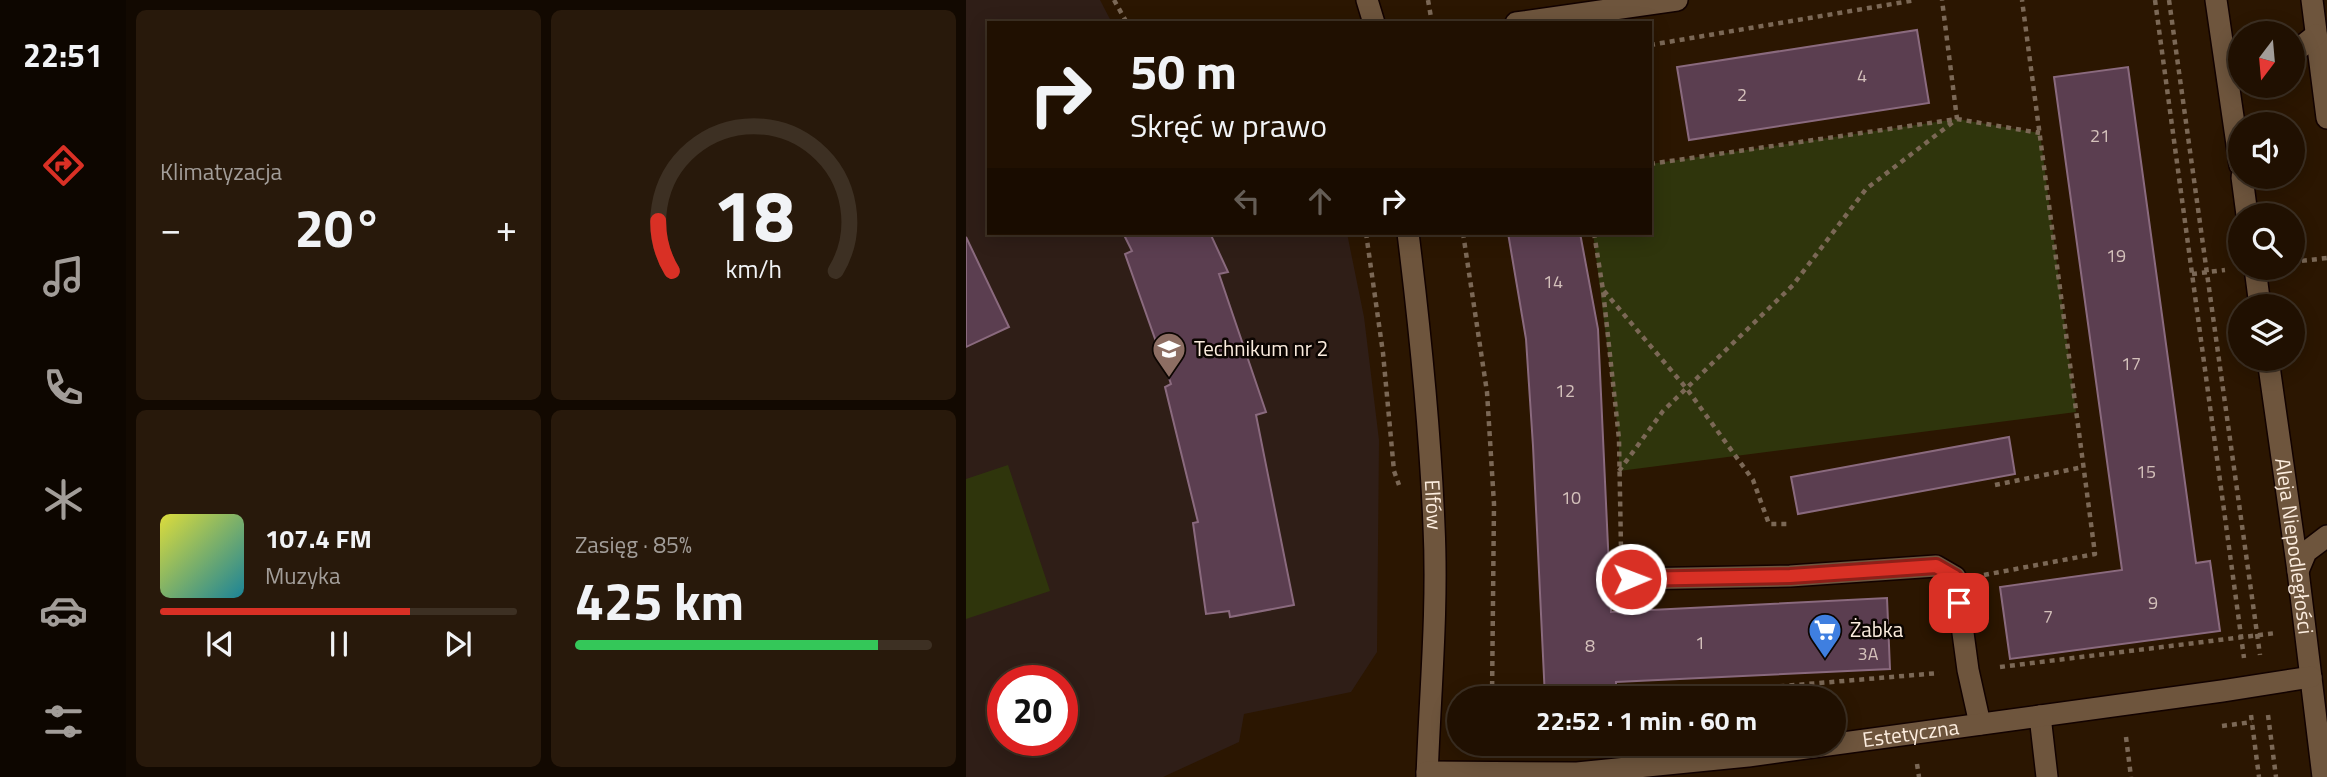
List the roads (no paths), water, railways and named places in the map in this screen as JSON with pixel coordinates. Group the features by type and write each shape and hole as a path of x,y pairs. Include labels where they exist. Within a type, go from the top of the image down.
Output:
{"street":[{"path":"1367,0 1373,21"},
{"path":"1530,21 1677,0"},
{"path":"2216,0 2232,112"},
{"path":"2312,0 2327,118"},
{"path":"2220,24 2228,35"},
{"path":"2305,44 2316,35"},
{"name":"Elfów","path":"1408,235 1421,342 1434,528 1433,694 1427,774"},
{"name":"Aleja Niepodległości","path":"2270,371 2323,766"},
{"path":"2298,571 2306,552 2327,536"},
{"path":"1631,579 1790,576 1936,566 1955,577 1968,670 1980,724"},
{"name":"Estetyczna","path":"1427,774 1577,773 1748,756 2311,677"},
{"path":"2040,716 2047,777"}],"place":[{"name":"Technikum nr 2","path":"1169,379"},
{"name":"Żabka","path":"1825,660"}]}
